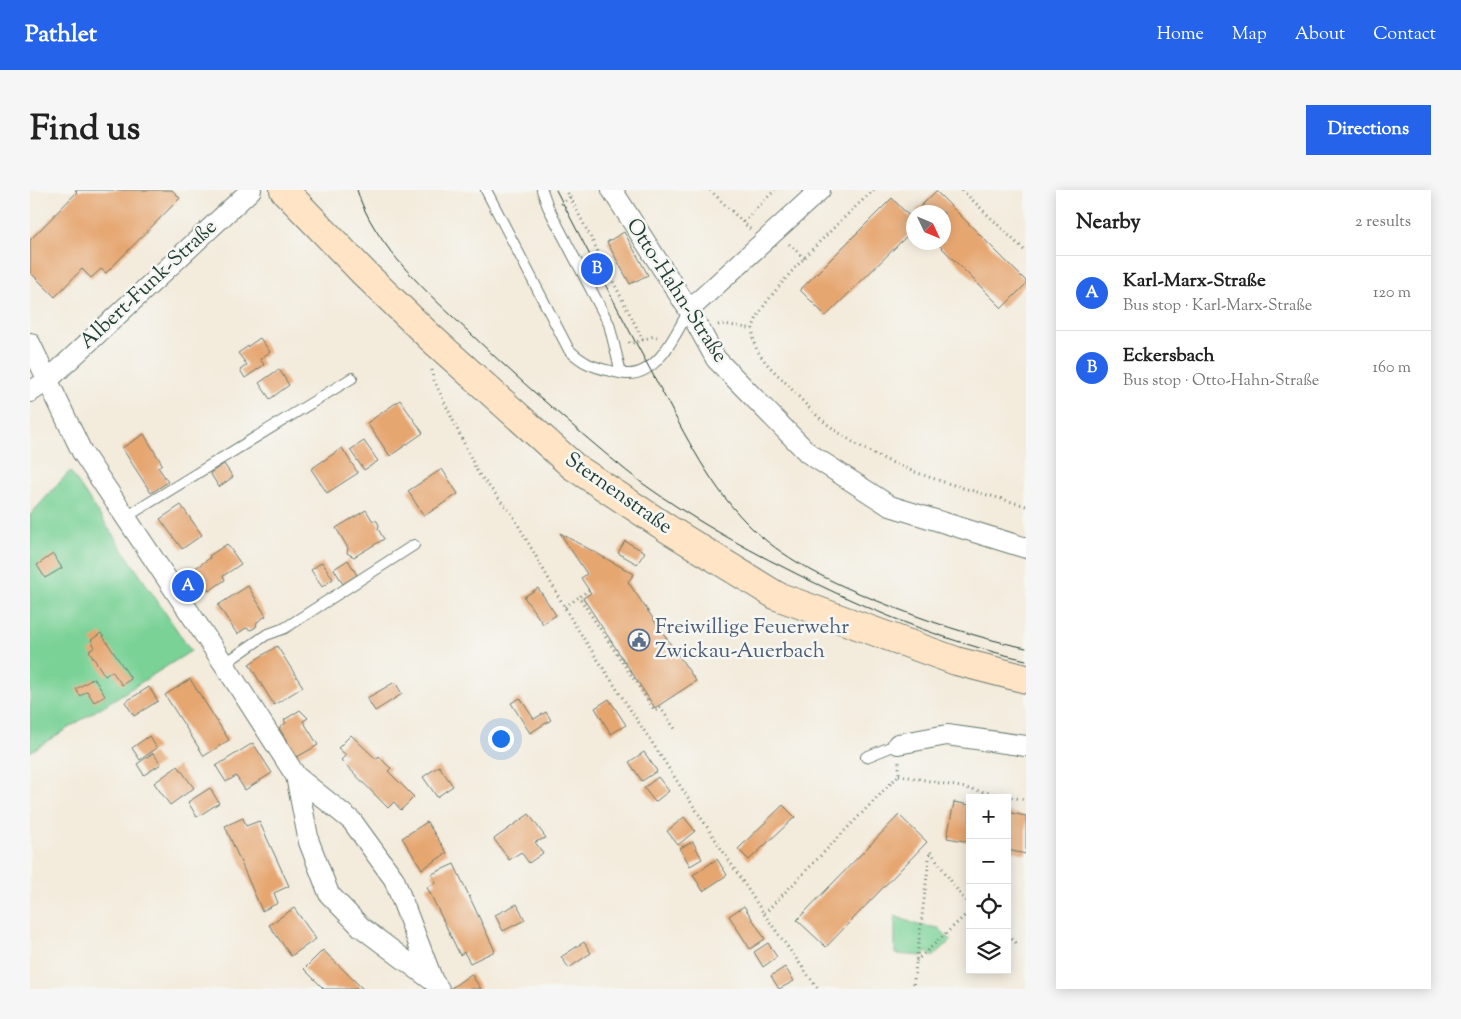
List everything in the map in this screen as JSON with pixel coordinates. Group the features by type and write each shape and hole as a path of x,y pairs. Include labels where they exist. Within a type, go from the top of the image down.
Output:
{"street":[{"name":"Albert-Funk-Straße","path":"30,392 47,381 251,190"},
{"name":"Sternenstraße","path":"284,190 364,273 430,337 573,466 668,529 777,596 956,661 1026,679"},
{"name":"Otto-Hahn-Straße","path":"612,190 689,310 716,359 808,453 890,506 1026,548"},
{"path":"689,310 820,190"},
{"path":"30,343 82,452 224,664 296,776 352,821 394,879 436,985"},
{"path":"898,744 947,735 1026,746"},
{"path":"296,776 309,842 329,894 362,927 436,985"}],"lane":[{"path":"486,190 569,350 581,361 627,374 648,367 665,353 689,310"},
{"path":"542,190 548,207 609,324 620,373"},
{"path":"126,517 352,378"},
{"path":"224,664 266,635 285,628 414,545"},
{"path":"866,757 898,744"}],"path":[{"path":"566,190 643,340"},
{"path":"710,190 763,242"},
{"path":"743,222 775,190"},
{"path":"874,190 796,267 773,293 757,315 753,329 754,346 763,360 829,426 864,449 880,458 926,477 1026,506"},
{"path":"962,190 1026,252"},
{"path":"559,206 570,197"},
{"path":"630,344 654,336 670,344"},
{"path":"430,337 432,378 478,473 512,514 564,607 764,914 818,989"},
{"path":"564,607 589,590"},
{"path":"579,597 655,711 660,707 675,729"},
{"path":"764,914 899,775 898,744"},
{"path":"899,775 1026,800"},
{"path":"913,989 930,851 966,903"},
{"path":"916,961 966,913"},
{"path":"1011,939 1019,945"}],"green space":[{"path":"70,471 191,651 30,752 30,515"},
{"path":"895,916 918,925 939,928 951,940 933,957 927,952 922,956 895,954"}],"building":[{"path":"75,190 172,190 180,198 106,273 101,269 91,278 82,269 55,297 30,272 30,240 77,192"},
{"path":"936,191 950,205 922,205"},
{"path":"892,198 906,213 906,237 826,316 800,290"},
{"path":"951,206 1026,281 1026,284 1002,308 944,250 951,250"},
{"path":"624,232 648,275 630,284 607,242"},
{"path":"260,338 270,352 260,359 264,365 245,378 240,370 247,365 238,353"},
{"path":"279,369 289,385 270,399 259,383"},
{"path":"400,400 423,433 390,456 367,423"},
{"path":"144,434 162,464 158,467 168,482 151,493 122,448"},
{"path":"364,441 378,461 364,470 350,450"},
{"path":"342,448 358,473 327,493 311,469"},
{"path":"224,464 233,477 219,487 210,473"},
{"path":"442,469 458,494 424,516 408,491"},
{"path":"181,505 202,535 182,549 160,519"},
{"path":"366,510 372,520 377,521 378,529 384,539 354,557 347,553 348,548 336,528"},
{"name":"Freiwillige Feuerwehr Zwickau-Auerbach","path":"560,533 634,574 628,582 696,681 655,708 583,598 591,593 581,578 587,574"},
{"path":"625,541 645,552 637,564 618,553"},
{"path":"227,544 241,564 223,576 225,580 209,591 194,569"},
{"path":"53,554 62,568 45,578 37,565"},
{"path":"348,560 357,575 343,584 334,569"},
{"path":"322,562 333,579 322,587 311,570"},
{"path":"248,586 266,616 257,622 256,627 251,630 246,628 237,634 218,605"},
{"path":"538,588 556,615 543,624 524,597"},
{"path":"101,633 131,679 122,685 112,671 105,676 89,651 95,647 91,640"},
{"path":"277,646 303,687 274,705 249,664"},
{"path":"94,678 105,696 94,702 87,691 80,696 76,689"},
{"path":"190,679 229,740 204,756 165,695"},
{"path":"395,682 402,694 375,711 367,698"},
{"path":"149,687 158,701 134,716 125,702"},
{"path":"520,698 534,719 546,712 551,720 530,733 511,703"},
{"path":"609,699 626,725 611,734 595,708"},
{"path":"300,710 308,718 303,721 318,745 297,757 279,728 286,723 284,720"},
{"path":"351,735 376,759 379,756 391,768 388,771 414,797 401,810 394,802 388,808 341,760 346,755 338,748"},
{"path":"149,736 157,748 140,760 132,748"},
{"path":"253,743 272,773 245,790 236,776 226,782 216,766"},
{"path":"644,752 657,771 642,781 629,762"},
{"path":"153,753 161,764 144,775 137,764"},
{"path":"178,766 194,788 170,805 154,783"},
{"path":"439,766 453,786 437,797 423,777"},
{"path":"658,777 669,791 655,802 644,788"},
{"path":"210,788 219,803 197,817 188,802"},
{"path":"954,802 966,804 966,841 947,838"},
{"path":"783,805 795,817 749,860 738,849"},
{"path":"1011,813 1026,816 1026,854 1011,851"},
{"path":"529,814 546,838 535,842 543,853 529,863 521,852 509,860 494,839"},
{"path":"899,815 927,842 826,947 797,920"},
{"path":"684,817 695,831 678,845 667,831"},
{"path":"243,818 246,826 259,821 289,886 274,893 278,903 262,911 225,826"},
{"path":"427,822 447,853 422,869 402,838"},
{"path":"693,842 702,859 690,866 680,848"},
{"path":"717,859 727,875 703,891 693,875"},
{"path":"454,864 495,951 470,963 464,952 460,955 427,887 436,883 432,874"},
{"path":"517,904 525,920 503,931 495,915"},
{"path":"744,906 765,939 750,949 729,916"},
{"path":"294,908 316,939 291,956 269,925"},
{"path":"584,942 591,953 569,968 561,957"},
{"path":"768,943 777,957 763,967 754,952"},
{"path":"323,950 363,989 322,989 304,969"},
{"path":"785,967 794,981 779,989 771,976"},
{"path":"471,974 481,989 450,989"}],"tram line":[{"path":"357,190 376,230 389,249 421,286 525,384 642,483 731,540 845,597 934,633 1026,660"},
{"path":"556,190 700,462 725,498 755,531 782,553 812,571 859,593 949,627 987,639 1026,648"}],"place":[{"name":"Eckersbach","path":"597,269"},
{"name":"Karl-Marx-Straße","path":"188,586"},
{"name":"Freiwillige Feuerwehr Zwickau-Auerbach","path":"639,640"}]}
